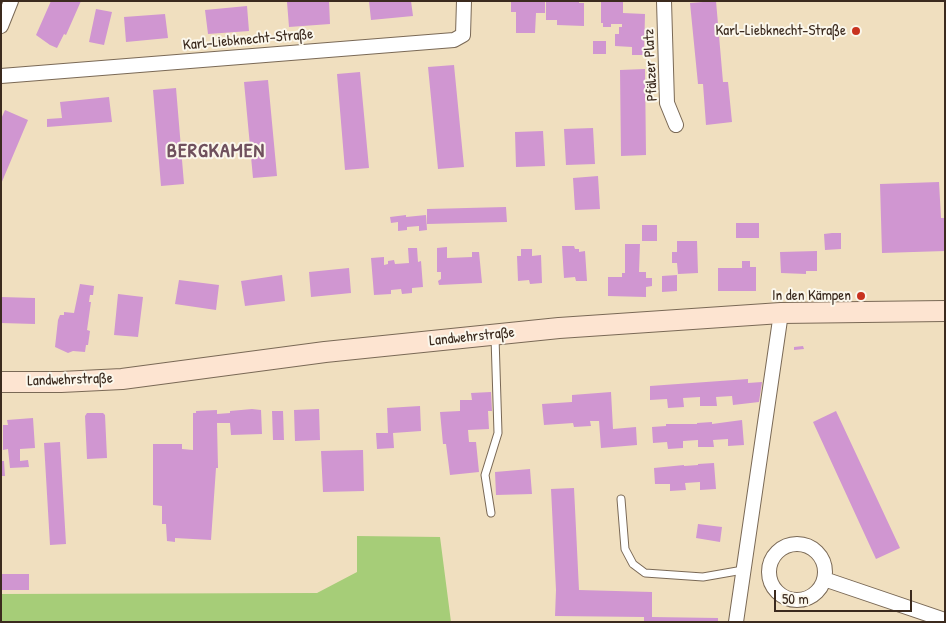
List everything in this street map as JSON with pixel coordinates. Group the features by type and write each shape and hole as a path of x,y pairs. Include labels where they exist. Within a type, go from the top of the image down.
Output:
{"main road":[{"name":"Landwehrstraße","path":"1,382 122,379 325,352 559,328 781,313 945,311"}],"street":[{"path":"1,26 11,1"},
{"name":"Karl-Liebknecht-Straße","path":"1,76 454,40 464,35 464,1"},
{"name":"Pfälzer Platz","path":"664,1 667,102 676,125"},
{"path":"736,622 781,313"},
{"path":"800,544 816,551 821,557 825,572 824,580 821,588 807,599 789,599 774,589 770,581 771,563 775,555 782,549 800,544"},
{"path":"824,580 945,620"}],"lane":[{"path":"491,513 485,475 498,433 495,334"},
{"path":"622,499 625,549 633,564 645,574 703,577 743,570"}],"green space":[{"path":"357,536 440,537 451,622 1,622 1,594 317,593 357,572"}],"building":[{"path":"51,1 81,1 66,35 64,34 57,48 36,35"},
{"path":"329,1 330,24 289,27 287,2"},
{"path":"369,1 411,1 413,16 371,20"},
{"path":"511,1 545,1 545,13 536,13 535,33 516,33 516,12 511,12"},
{"path":"546,1 579,1 579,3 584,3 584,26 557,25 557,20 546,20"},
{"path":"601,1 623,1 623,13 645,14 644,55 632,55 632,47 615,46 615,34 619,34 619,27 622,27 622,24 611,24 611,27 603,27 603,23 601,23"},
{"path":"716,1 723,82 728,82 732,122 706,125 703,84 698,84 690,3"},
{"path":"247,6 249,31 208,34 205,10"},
{"path":"96,9 112,12 104,45 89,42"},
{"path":"165,14 168,38 126,42 124,17"},
{"path":"593,41 606,41 606,54 593,54"},
{"path":"454,65 464,167 438,169 428,67"},
{"path":"645,69 646,155 621,156 620,70"},
{"path":"360,72 369,168 345,170 337,74"},
{"path":"268,80 277,176 253,178 244,82"},
{"path":"176,88 184,184 161,186 153,90"},
{"path":"109,97 112,122 47,127 47,119 62,118 60,102"},
{"path":"5,110 28,120 1,184 1,119"},
{"path":"593,128 595,164 566,165 564,129"},
{"path":"543,131 545,166 516,167 515,132"},
{"path":"598,176 600,209 575,210 573,178"},
{"path":"939,182 941,218 945,218 945,251 882,253 880,184"},
{"path":"506,207 507,222 427,224 427,209"},
{"path":"406,215 406,217 426,215 427,230 419,231 419,226 407,227 407,230 398,231 398,222 391,223 390,217"},
{"path":"736,223 759,223 759,238 736,238"},
{"path":"642,225 657,225 657,241 642,241"},
{"path":"841,233 841,249 825,250 824,234"},
{"path":"677,241 697,241 698,273 678,274 677,263 672,263 672,252 677,252"},
{"path":"625,244 640,244 639,272 646,272 646,278 652,278 652,286 646,287 646,297 608,296 608,277 622,277 622,273 625,273"},
{"path":"562,246 574,246 575,249 579,249 579,252 585,251 587,281 576,281 575,277 564,278"},
{"path":"447,247 447,258 472,257 472,252 479,252 482,283 439,285 438,281 441,279 441,272 437,272 437,248"},
{"path":"408,248 417,248 418,262 421,261 423,287 412,288 412,293 402,294 401,289 391,290 391,294 374,295 371,258 384,257 384,265 388,264 388,261 394,260 395,264 409,263"},
{"path":"521,249 532,249 532,256 541,255 542,283 530,284 529,280 518,281 517,256 521,256"},
{"path":"817,251 817,271 806,271 806,274 781,273 780,252"},
{"path":"742,261 750,261 750,267 756,267 756,291 718,291 718,268 742,268"},
{"path":"349,268 351,293 311,297 309,272"},
{"path":"282,275 285,301 245,306 241,281"},
{"path":"677,275 677,291 662,292 662,276"},
{"path":"179,280 219,285 216,310 175,304"},
{"path":"80,284 94,286 93,295 90,295 89,302 91,302 87,330 90,331 88,345 86,345 85,352 73,351 68,353 55,347 58,320 60,315 64,315 64,312 74,313"},
{"path":"118,294 143,297 138,337 114,335"},
{"path":"1,297 35,298 35,324 1,323"},
{"path":"803,346 804,349 794,350 794,347"},
{"path":"748,379 748,383 762,382 759,402 733,405 732,396 716,397 717,406 700,406 700,397 683,398 684,407 668,408 667,399 650,400 650,386"},
{"path":"491,392 492,411 488,411 489,429 468,430 469,442 476,442 479,472 450,475 446,444 443,444 440,412 460,411 460,400 472,400 471,393"},
{"path":"611,392 613,429 636,427 637,445 601,448 599,421 590,421 591,426 574,427 573,423 544,425 542,404 572,402 572,395"},
{"path":"420,406 421,431 393,433 394,448 377,449 376,433 388,433 387,408"},
{"path":"252,409 261,410 262,434 231,435 230,423 217,423 218,468 216,468 211,540 175,538 175,542 167,541 166,524 162,524 162,506 153,505 153,444 182,444 182,449 193,450 193,413 196,413 196,411 217,410 217,414"},
{"path":"319,409 320,440 295,441 294,410"},
{"path":"272,411 283,411 284,440 273,440"},
{"path":"836,411 900,548 876,559 813,422"},
{"path":"87,413 103,413 105,415 107,458 87,459 85,416"},
{"path":"33,418 35,448 20,449 20,461 28,460 29,467 10,468 8,449 3,450 3,425 8,425 7,420"},
{"path":"742,420 744,445 728,446 728,439 713,440 714,447 698,447 698,440 683,441 683,448 668,449 667,442 653,443 652,427 666,426 666,424 712,422 712,424"},
{"path":"60,442 66,544 50,545 44,443"},
{"path":"363,450 364,491 323,492 321,451"},
{"path":"1,461 4,461 5,476 1,476"},
{"path":"714,463 716,489 700,490 700,482 685,483 686,490 670,491 670,484 655,484 654,468"},
{"path":"530,469 532,494 496,495 495,472"},
{"path":"574,488 579,590 652,592 652,617 718,618 718,622 644,622 644,617 555,616 556,590 551,489"},
{"path":"698,524 722,527 720,542 696,538"},
{"path":"1,574 29,574 29,590 1,590"}],"place":[{"name":"Karl-Liebknecht-Straße","path":"856,31"},
{"name":"In den Kämpen","path":"861,296"}],"district":[{"name":"BERGKAMEN","path":"216,152"}]}
